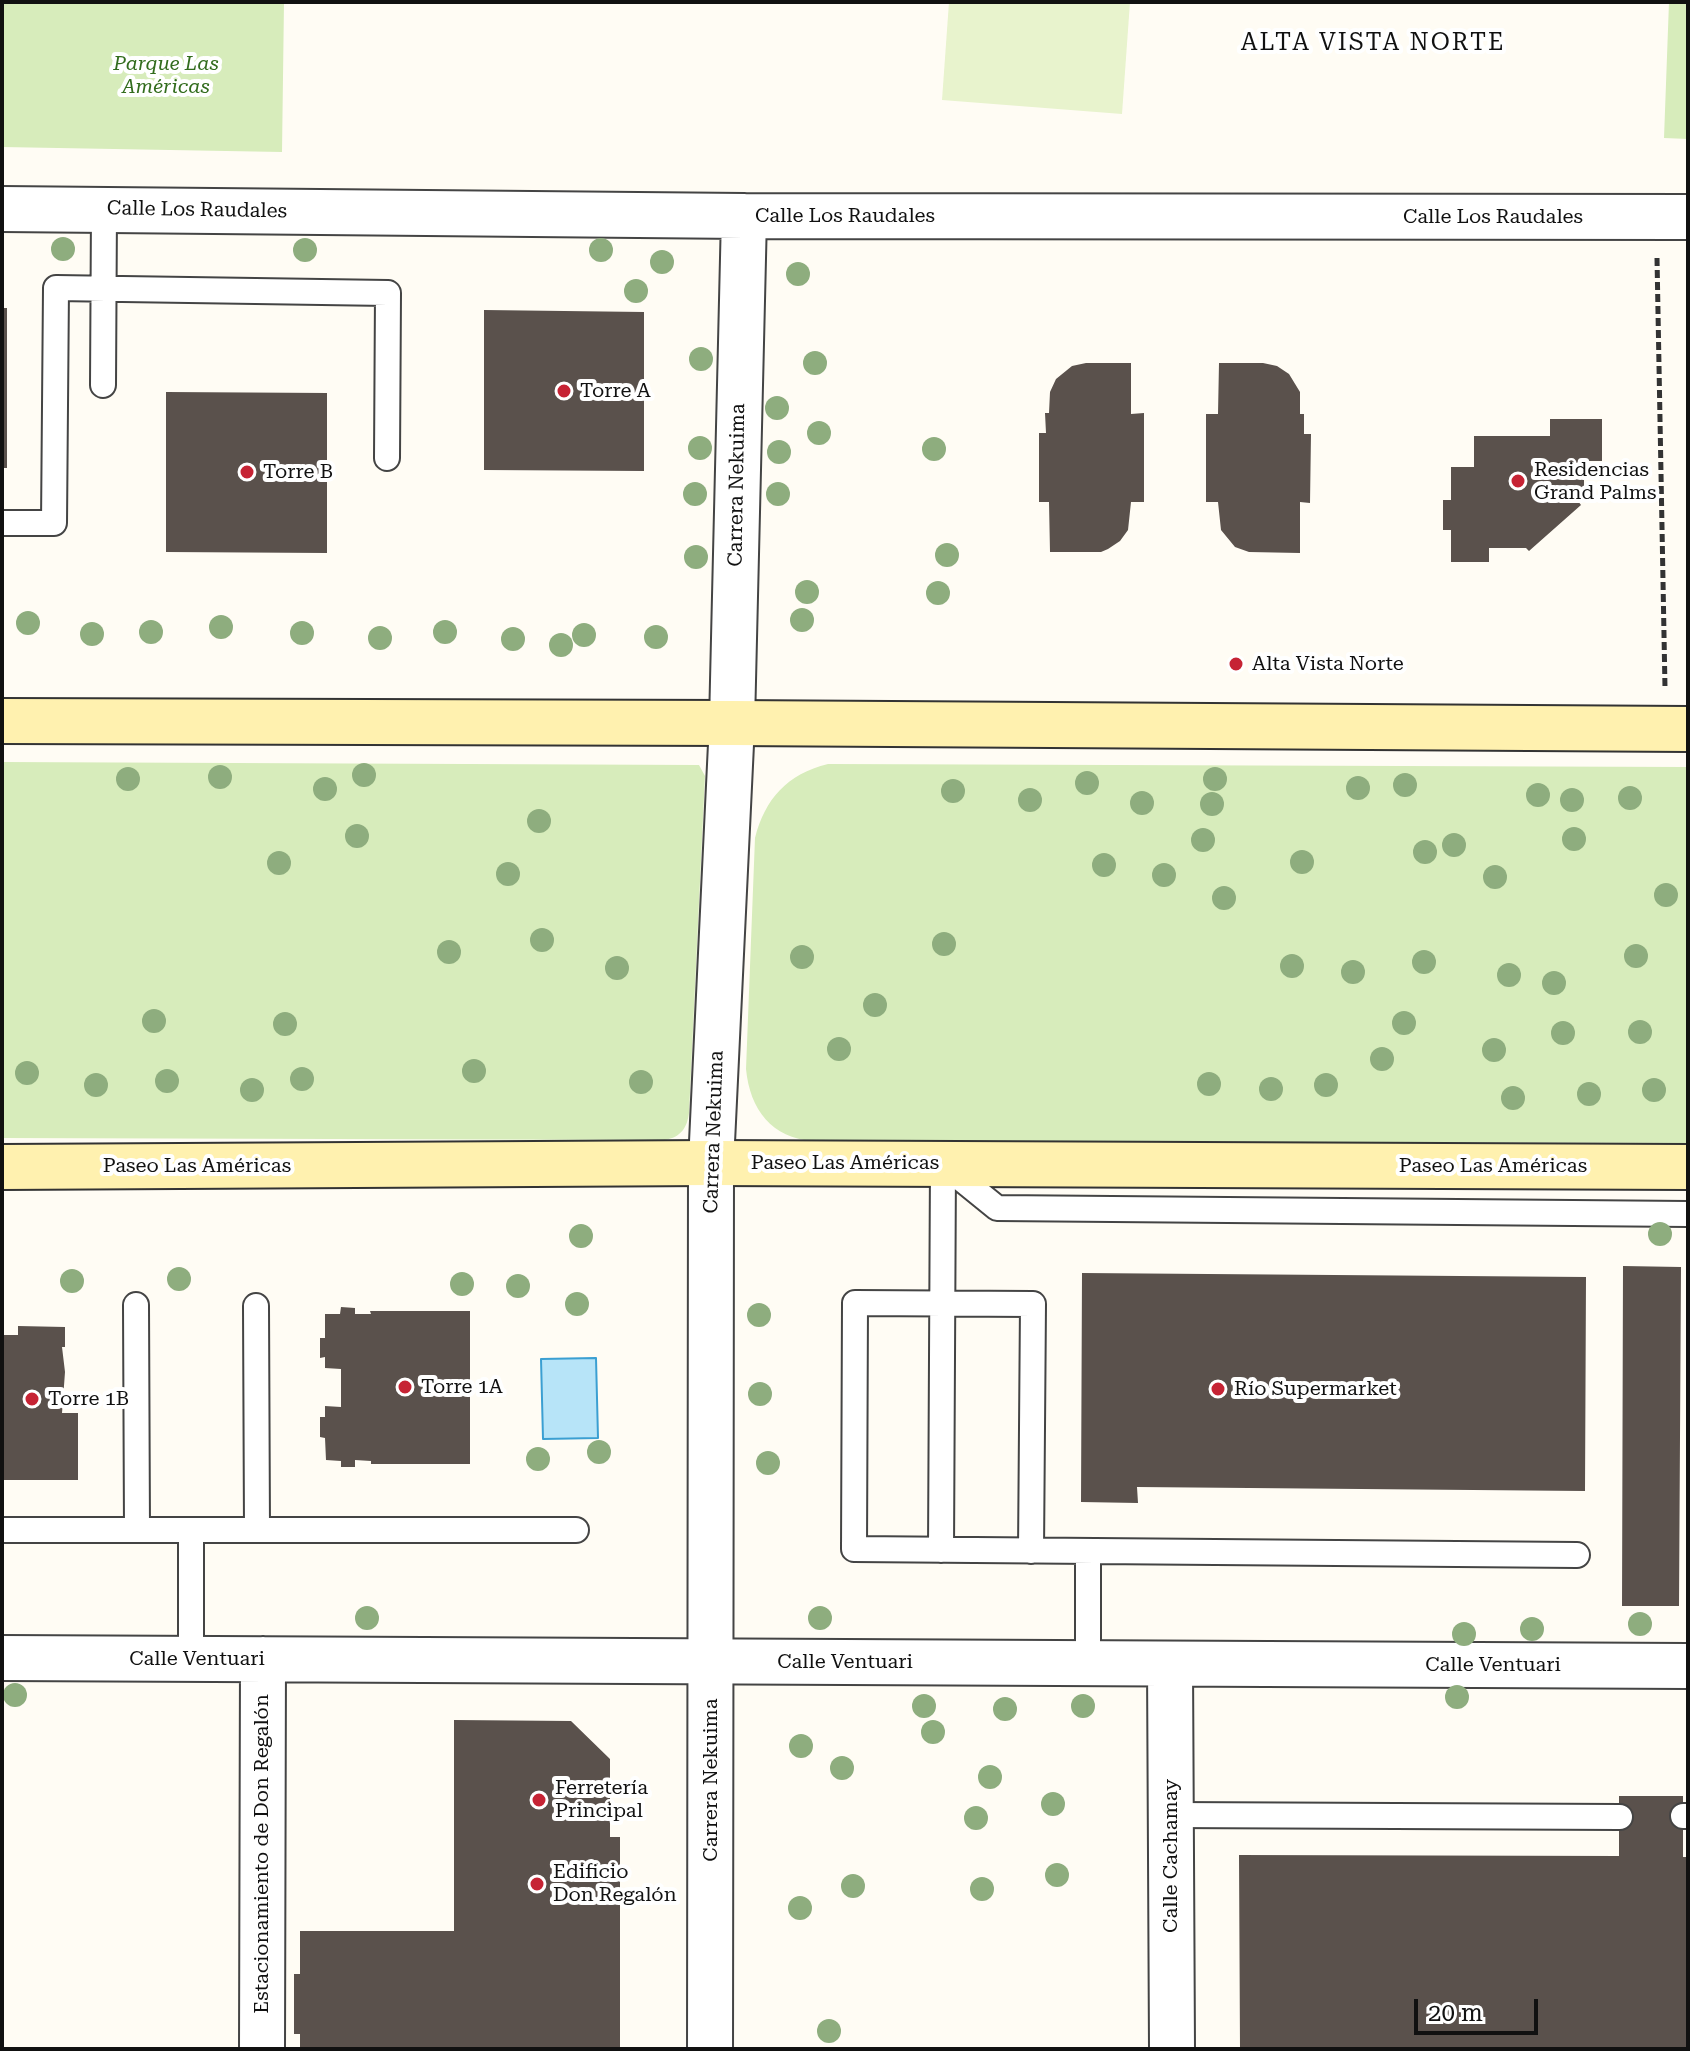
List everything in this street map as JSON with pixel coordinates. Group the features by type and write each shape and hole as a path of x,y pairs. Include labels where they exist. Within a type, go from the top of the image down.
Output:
{"main road":[{"path":"2,721 1677,729"},
{"name":"Paseo Las Américas","path":"2,1167 711,1163 1688,1167"}],"street":[{"name":"Calle Los Raudales","path":"2,209 744,216 1672,217"},
{"name":"Carrera Nekuima","path":"710,2049 711,1163 732,723 744,216"},
{"name":"Calle Ventuari","path":"2,1658 1688,1666"},
{"name":"Estacionamiento de Don Regalón","path":"262,2049 263,1659"},
{"name":"Calle Cachamay","path":"1170,1664 1172,2049"}],"lane":[{"path":"103,385 104,209"},
{"path":"2,523 54,523 56,288 388,293 387,458"},
{"path":"943,1164 997,1208 1688,1214"},
{"path":"941,1550 943,1164"},
{"path":"1031,1551 1033,1304 855,1303 854,1549 1031,1551 1577,1555"},
{"path":"136,1305 137,1530"},
{"path":"256,1306 257,1530"},
{"path":"2,1530 576,1530"},
{"path":"191,1530 191,1659"},
{"path":"1088,1551 1088,1663"},
{"path":"1171,1815 1620,1817"}],"path":[{"path":"1672,217 1677,729"}],"green space":[{"name":"Parque Las Américas","path":"2,2 284,2 282,152 2,147"},
{"path":"949,2 1130,2 1122,114 942,100"},
{"path":"1669,2 1688,2 1688,139 1664,138"},
{"path":"2,762 699,765 705,776 689,1113 685,1127 675,1137 665,1140 2,1138"},
{"path":"828,764 1688,767 1688,1143 813,1141 786,1134 775,1128 758,1109 746,1069 755,838 765,811 780,790 801,774"}],"water":[{"path":"596,1358 598,1438 543,1439 541,1359"}],"building":[{"path":"2,308 7,308 7,468 2,468"},
{"name":"Torre A","path":"484,310 644,312 644,471 484,470"},
{"path":"1131,363 1131,414 1144,413 1144,502 1131,502 1128,530 1120,541 1108,549 1101,552 1050,552 1049,502 1039,502 1039,433 1046,433 1045,413 1049,413 1050,392 1056,379 1072,366"},
{"path":"1219,363 1277,366 1289,374 1300,392 1304,434 1311,434 1310,503 1300,502 1300,553 1249,552 1235,547 1221,530 1218,502 1206,502 1206,414 1218,414"},
{"name":"Torre B","path":"166,392 327,393 327,553 166,552"},
{"name":"Residencias Grand Palms","path":"1550,419 1602,419 1602,461 1584,461 1584,496 1578,501 1581,505 1529,551 1526,548 1489,548 1489,562 1451,562 1451,530 1443,530 1443,500 1451,500 1451,467 1474,467 1474,436 1550,436"},
{"path":"1623,1266 1681,1267 1679,1606 1622,1606"},
{"path":"1082,1273 1586,1277 1585,1491 1137,1487 1138,1503 1081,1502"},
{"name":"Torre 1A","path":"341,1307 355,1308 355,1314 371,1314 370,1311 470,1311 470,1464 371,1464 371,1461 355,1460 355,1467 341,1467 341,1461 326,1460 325,1438 320,1437 320,1417 325,1417 325,1406 341,1407 341,1369 325,1368 325,1357 320,1358 320,1338 325,1338 325,1314 340,1314"},
{"name":"Torre 1B","path":"18,1326 65,1327 62,1413 78,1413 78,1480 2,1480 2,1335 18,1335"},
{"name":"Edificio Don Regalón","path":"454,1720 571,1721 610,1759 610,1837 620,1837 620,2049 300,2049 300,2034 294,2034 294,1974 300,1974 300,1931 454,1931"},
{"path":"1619,1796 1683,1796 1683,1857 1688,1857 1688,2049 1240,2049 1239,1855 1619,1856"}],"place":[{"name":"Torre A","path":"564,391"},
{"name":"Torre B","path":"247,472"},
{"name":"Residencias Grand Palms","path":"1518,481"},
{"name":"Alta Vista Norte","path":"1236,664"},
{"name":"Torre 1A","path":"405,1387"},
{"name":"Río Supermarket","path":"1218,1389"},
{"name":"Torre 1B","path":"32,1399"},
{"name":"Ferretería Principal","path":"539,1800"},
{"name":"Edificio Don Regalón","path":"537,1884"}],"district":[{"name":"ALTA VISTA NORTE","path":"1373,43"}]}
